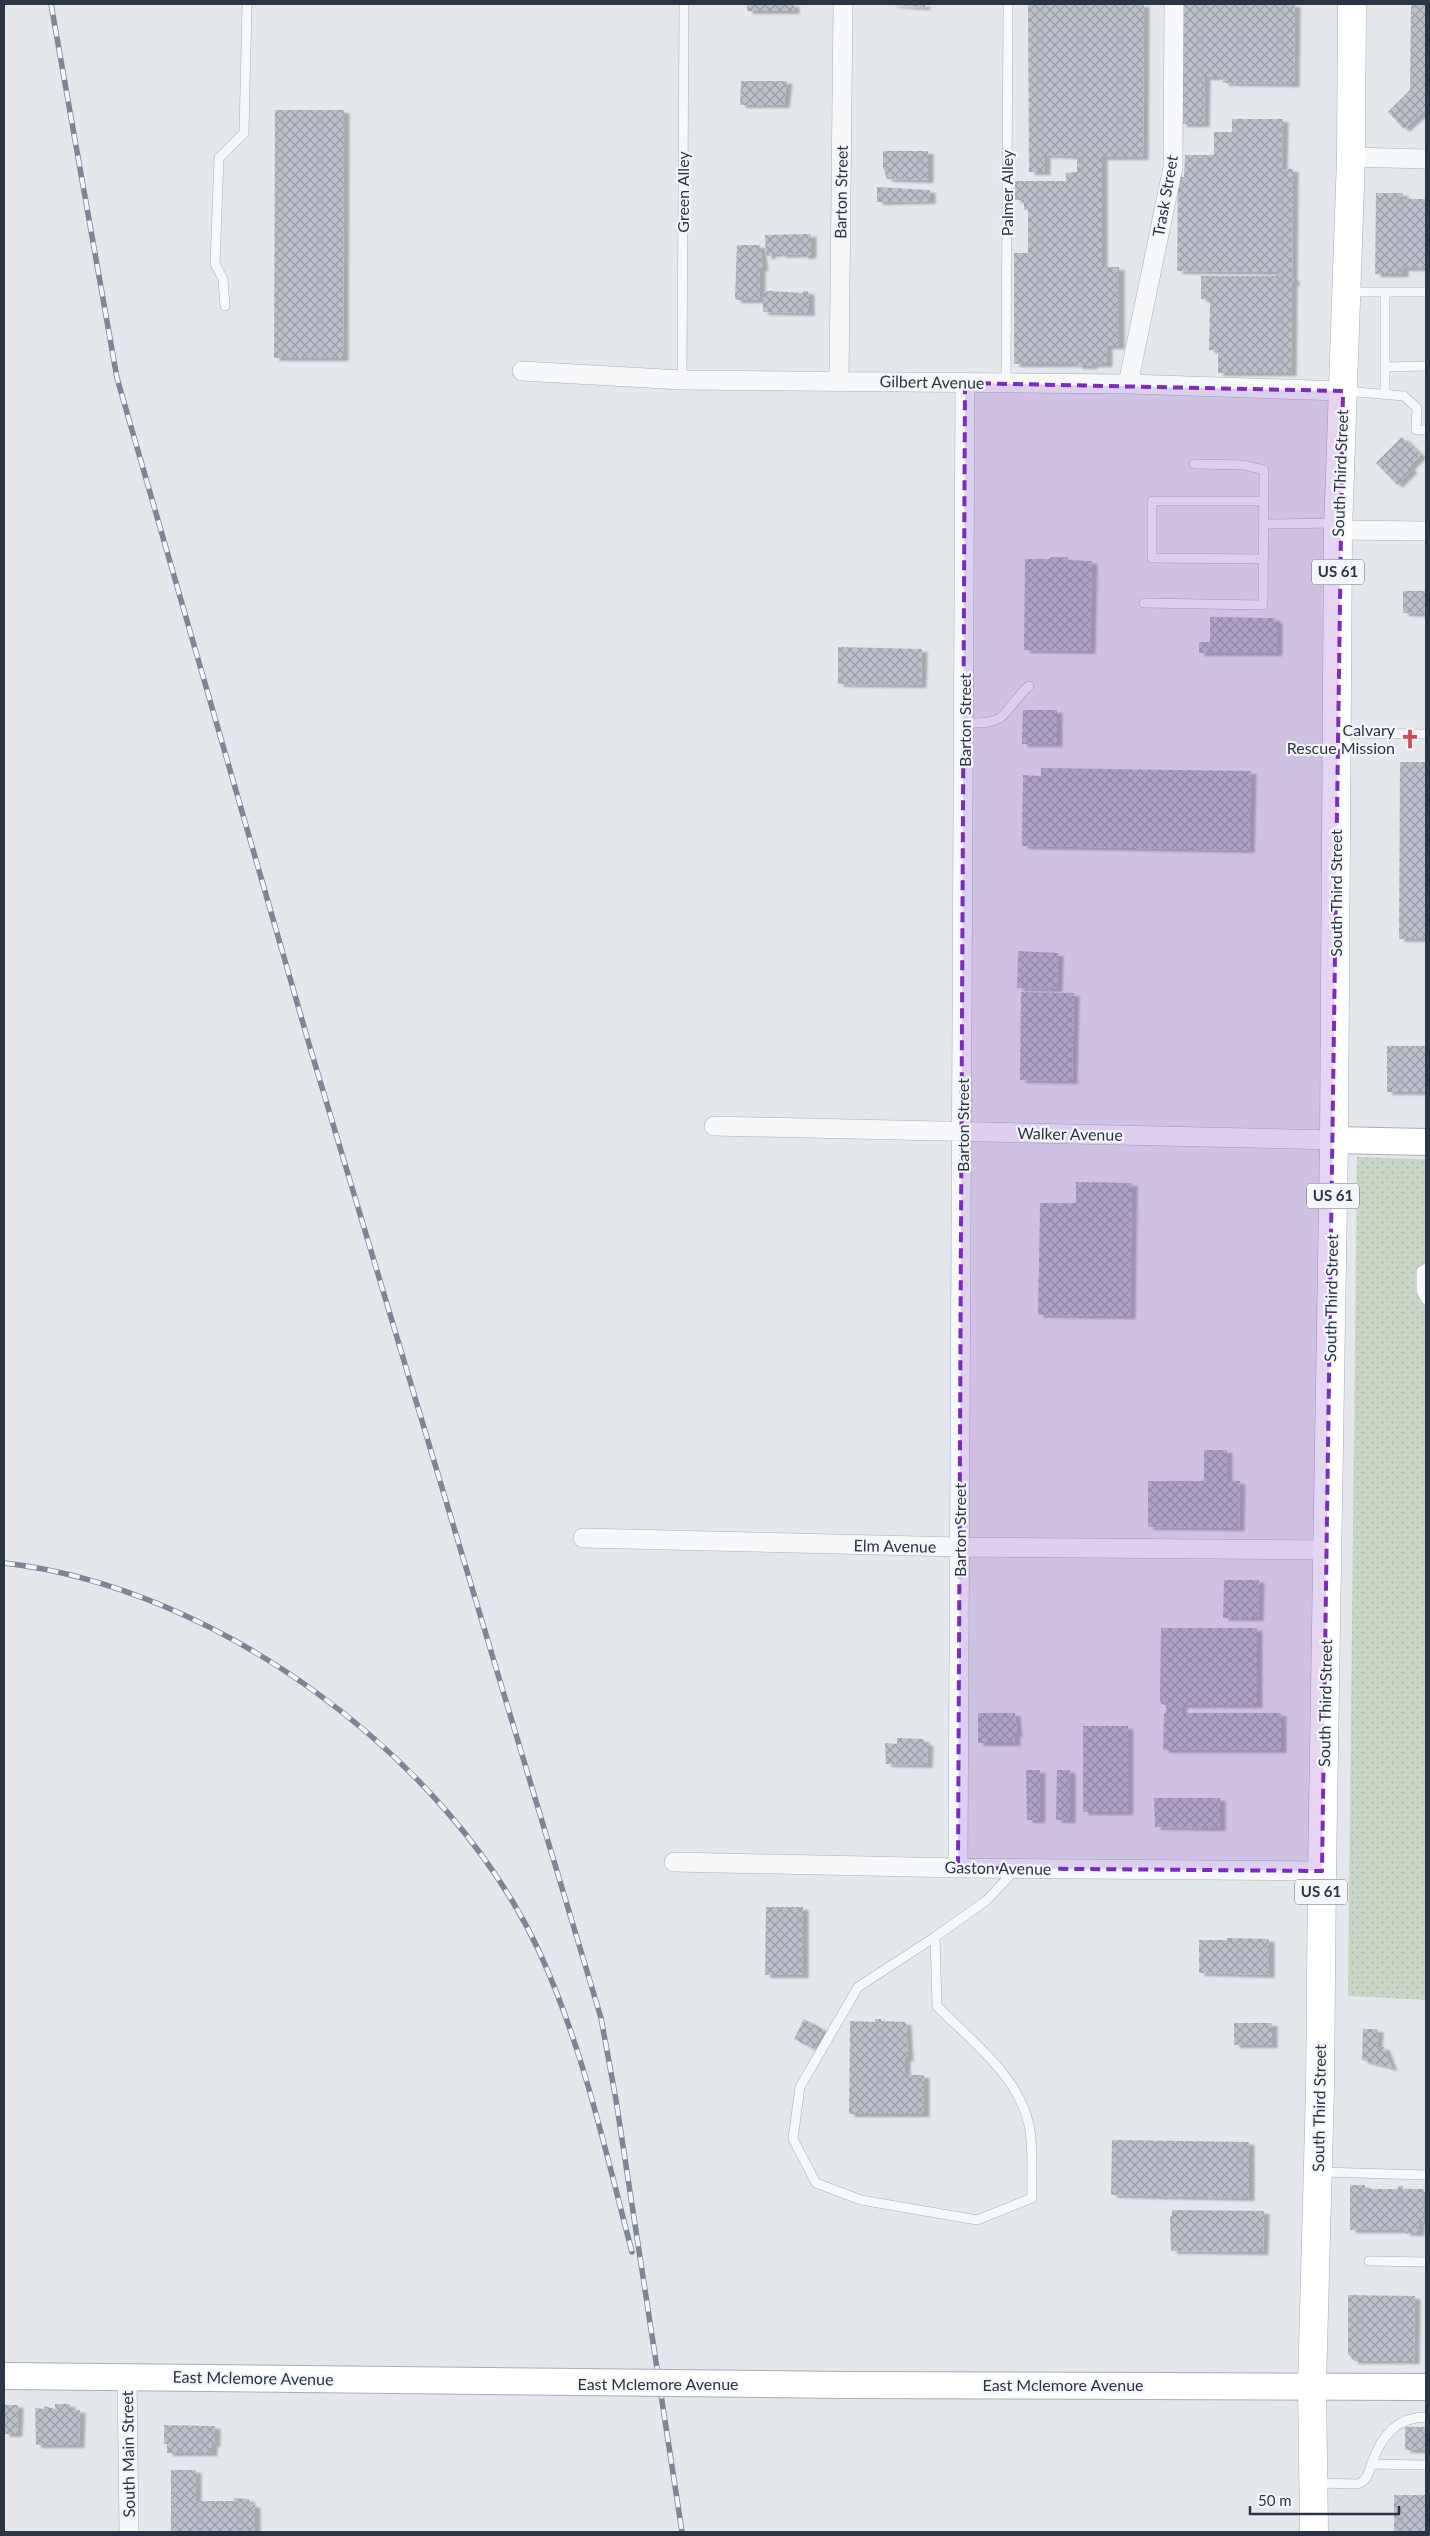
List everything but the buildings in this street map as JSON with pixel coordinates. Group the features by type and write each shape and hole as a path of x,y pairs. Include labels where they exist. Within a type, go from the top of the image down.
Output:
{"main road":[{"name":"South Third Street","path":"1314,2532 1312,2386 1318,2172 1334,1140 1338,526 1351,157 1352,4"},
{"name":"Walker Avenue","path":"1334,1140 1426,1142"},
{"name":"East Mclemore Avenue","path":"4,2376 844,2385 1312,2386"},
{"path":"1312,2386 1426,2387"}],"street":[{"name":"Barton Street","path":"839,381 843,4"},
{"name":"Trask Street","path":"1128,384 1174,167 1174,4"},
{"path":"1351,157 1426,159"},
{"name":"Gilbert Avenue","path":"522,371 682,380 1128,384 1343,390"},
{"name":"Barton Street","path":"958,1868 965,723 965,383"},
{"path":"1338,526 1426,531"},
{"name":"Walker Avenue","path":"714,1126 1334,1140"},
{"name":"Elm Avenue","path":"583,1538 960,1547 1327,1550"},
{"name":"Gaston Avenue","path":"674,1862 958,1868 1322,1871"},
{"name":"South Main Street","path":"127,2376 129,2532"}],"lane":[{"path":"225,306 223,279 215,264 219,158 244,132 248,4"},
{"name":"Green Alley","path":"682,380 684,4"},
{"name":"Palmer Alley","path":"1006,383 1008,4"},
{"path":"1346,292 1426,292"},
{"path":"1385,292 1385,393"},
{"path":"1385,367 1426,366"},
{"path":"1343,390 1404,396 1416,408 1416,430 1426,430"},
{"path":"1144,603 1263,604 1264,470 1244,465 1194,464"},
{"path":"1264,501 1152,501 1152,558 1264,559"},
{"path":"1264,524 1338,526"},
{"path":"965,723 982,723 1000,718 1018,694 1030,686"},
{"path":"1337,733 1426,734"},
{"path":"1426,1268 1421,1271 1421,1291 1426,1300"},
{"path":"935,1937 937,2006 997,2066 1020,2096 1030,2127 1032,2198 978,2220 862,2200 816,2183 793,2139 800,2087 858,1987 935,1937 987,1900 1017,1868"},
{"path":"1318,2172 1426,2174"},
{"path":"1369,2261 1426,2262"},
{"path":"1313,2483 1358,2484 1368,2476 1377,2448 1389,2430 1409,2418 1426,2417"},
{"path":"1371,2464 1426,2465"}],"highlighted area":[{"path":"965,383 1343,391 1322,1871 958,1868"}],"green space":[{"path":"1357,1157 1426,1159 1426,2000 1348,1996"}],"railway":[{"path":"51,4 117,378 309,1044 601,2018 616,2100 682,2532"},
{"path":"4,1563 84,1579 164,1606 242,1645 316,1693 385,1748 446,1811 498,1878 538,1949 554,1986 592,2099 632,2252"}],"place":[{"name":"Calvary Rescue Mission","path":"1410,739"}]}
